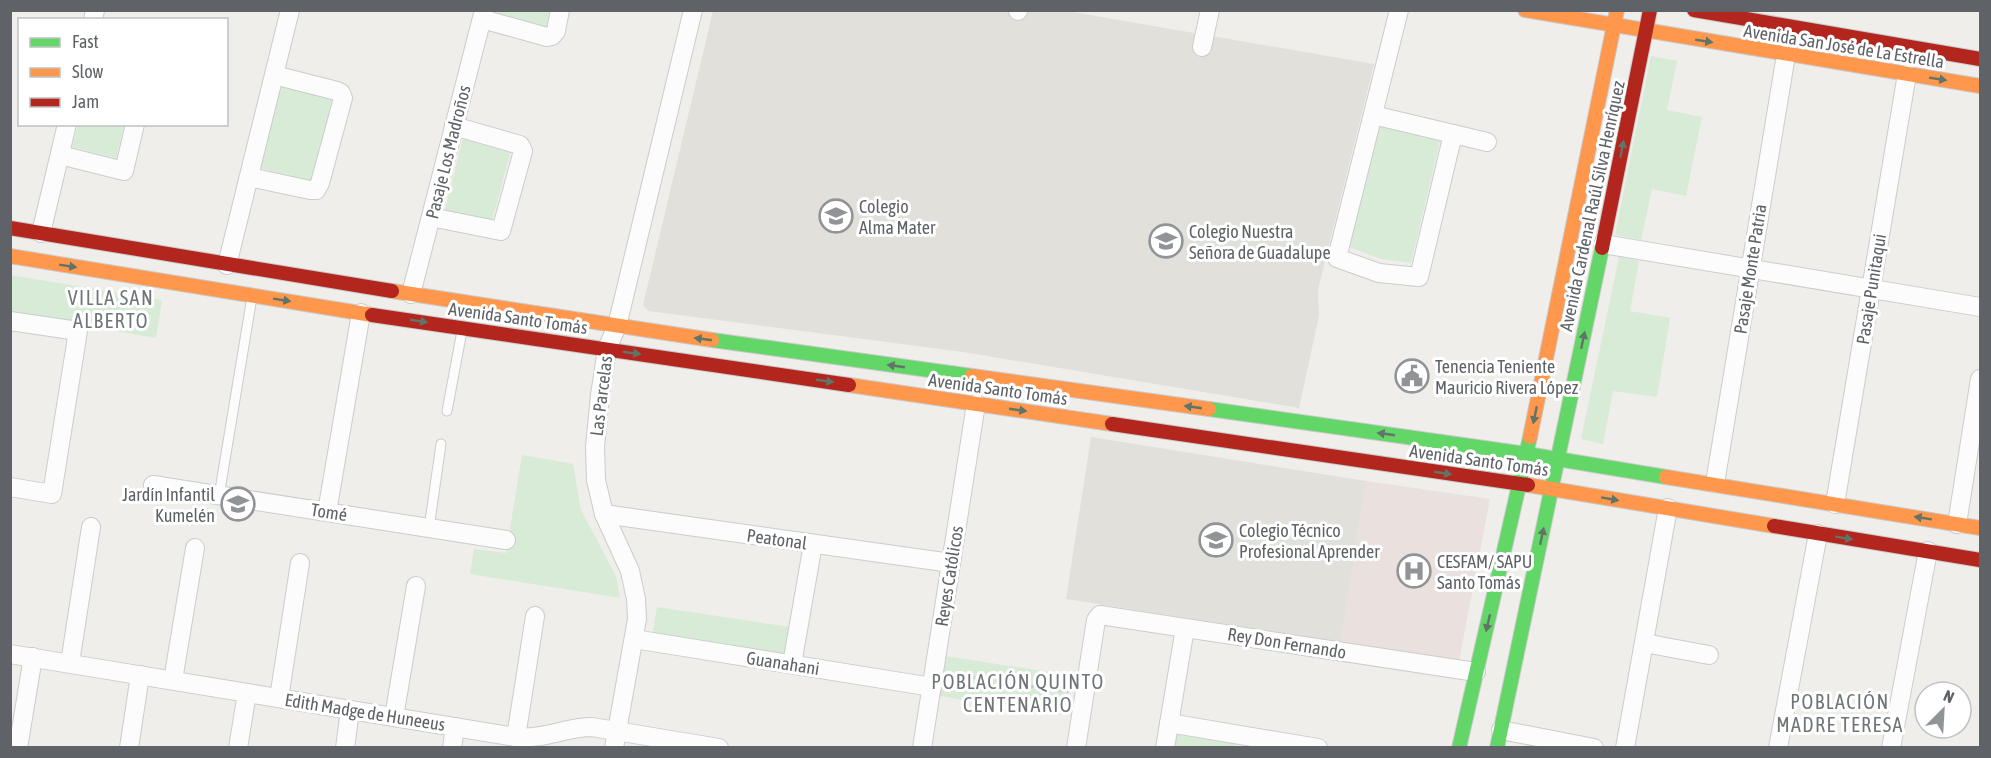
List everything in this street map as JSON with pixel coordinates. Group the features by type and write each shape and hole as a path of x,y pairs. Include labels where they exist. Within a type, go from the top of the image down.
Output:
{"main road":[{"name":"Avenida San José de La Estrella","path":"1525,10 1980,86"},
{"name":"Avenida Cardenal Raúl Silva Henríquez","path":"1459,747 1522,479 1617,10"},
{"name":"Avenida Cardenal Raúl Silva Henríquez","path":"1499,739 1650,10"},
{"name":"Avenida San José de La Estrella","path":"1694,10 1980,59"},
{"name":"Avenida Santo Tomás","path":"10,228 617,327 1527,454 1980,528"},
{"name":"Avenida Santo Tomás","path":"10,256 361,313 976,404 1522,479 1668,508 1980,560"}],"street":[{"path":"227,265 290,10"},
{"path":"483,15 547,37 552,36 556,31 560,10"},
{"name":"Las Parcelas","path":"615,739 637,619 634,585 626,558 604,514 596,480 595,447 607,349 617,327 693,10"},
{"path":"1202,47 1210,10"},
{"path":"1399,10 1337,258 1379,273 1419,276 1453,134"},
{"name":"Pasaje Los Madroños","path":"411,294 483,15"},
{"name":"Pasaje Monte Patria","path":"1715,483 1786,55"},
{"name":"Pasaje Punitaqui","path":"1835,504 1907,74"},
{"path":"249,177 316,190 320,183 343,98 338,91 274,75"},
{"path":"1373,115 1486,142"},
{"path":"40,233 67,126"},
{"path":"60,154 124,171 135,126"},
{"path":"431,216 501,231 518,172 523,147 454,126"},
{"path":"1603,244 1980,307"},
{"path":"327,512 361,313"},
{"path":"10,321 78,332 52,494 10,487"},
{"path":"1957,524 1980,379"},
{"name":"Reyes Católicos","path":"922,747 976,404"},
{"name":"Tomé","path":"153,485 506,540"},
{"path":"1625,747 1668,508"},
{"name":"Peatonal","path":"604,514 951,563"},
{"path":"70,663 91,527"},
{"path":"1778,747 1818,534"},
{"path":"792,664 813,544"},
{"path":"173,680 195,548"},
{"path":"1891,747 1928,551"},
{"path":"279,698 300,563"},
{"path":"394,717 416,585"},
{"name":"Rey Don Fernando","path":"1084,694 1098,616 1102,615 1476,672"},
{"path":"516,737 535,616"},
{"path":"1165,747 1185,628"},
{"name":"Guanahani","path":"634,639 792,664 933,679"},
{"path":"1644,643 1709,655"},
{"name":"Edith Madge de Huneeus","path":"10,654 516,737 543,737 585,727 615,739 719,747"},
{"path":"18,747 33,657"},
{"path":"129,747 141,675"},
{"path":"238,747 247,693"},
{"path":"1076,747 1084,694"},
{"path":"345,747 351,710"},
{"path":"1169,723 1318,747"},
{"path":"452,747 455,727"},
{"path":"1499,739 1594,747"}],"lane":[{"path":"219,496 253,296"},
{"path":"447,411 463,328"},
{"path":"429,528 441,444"}],"path":[{"path":"933,679 1084,694"}],"shaded area":[{"path":"713,11 1067,11 1374,64 1318,290 1319,316 1299,408 963,352 648,311 643,305"},
{"name":"Colegio Técnico Profesional Aprender","path":"1091,437 1366,481 1341,642 1066,599"},
{"name":"CESFAM/ SAPU Santo Tomás","path":"1366,481 1490,499 1459,661 1341,642"}],"green space":[{"path":"498,11 552,11 547,28 496,15"},
{"path":"1651,56 1677,61 1667,110 1702,117 1686,196 1652,189 1641,240 1615,235"},
{"path":"276,83 336,99 315,182 255,167"},
{"path":"78,126 124,126 116,158 72,147"},
{"path":"1378,126 1440,141 1411,263 1381,259 1349,247"},
{"path":"463,138 511,150 491,225 444,213"},
{"path":"1619,257 1639,261 1630,311 1670,318 1657,397 1613,391 1603,444 1581,439"},
{"path":"10,275 162,300 156,338 11,313"},
{"path":"522,455 573,464 581,510 616,576 620,598 470,574 474,549 506,553"},
{"path":"657,607 790,627 785,658 652,637"},
{"path":"945,656 1069,675 1063,715 939,696"},
{"path":"1177,731 1237,740 1235,747 1175,748"}],"traffic: fast":[{"path":"1497,748 1602,248"},
{"path":"712,340 972,376"},
{"path":"1209,409 1527,454 1666,477"},
{"path":"1459,748 1530,437"}],"traffic: slow":[{"path":"1525,10 1980,86"},
{"path":"1530,437 1617,10"},
{"path":"10,256 372,315"},
{"path":"392,291 712,340"},
{"path":"972,376 1209,409"},
{"path":"849,385 1112,424"},
{"path":"1666,477 1980,528"},
{"path":"1528,485 1774,526"}],"traffic: jam":[{"path":"1602,248 1650,10"},
{"path":"1694,10 1980,59"},
{"path":"10,228 392,291"},
{"path":"372,315 849,385"},
{"path":"1112,424 1528,485"},
{"path":"1774,526 1980,560"}],"place":[{"name":"Colegio Alma Mater","path":"836,216"},
{"name":"Colegio Nuestra Señora de Guadalupe","path":"1166,241"},
{"name":"Tenencia Teniente Mauricio Rivera López","path":"1412,376"},
{"name":"Jardín Infantil Kumelén","path":"238,504"},
{"name":"Colegio Técnico Profesional Aprender","path":"1216,540"},
{"name":"CESFAM/ SAPU Santo Tomás","path":"1414,571"}],"district":[{"name":"VILLA SAN ALBERTO","path":"111,308"},
{"name":"POBLACIÓN QUINTO CENTENARIO","path":"1018,692"},
{"name":"POBLACIÓN MADRE TERESA","path":"1840,712"}]}
